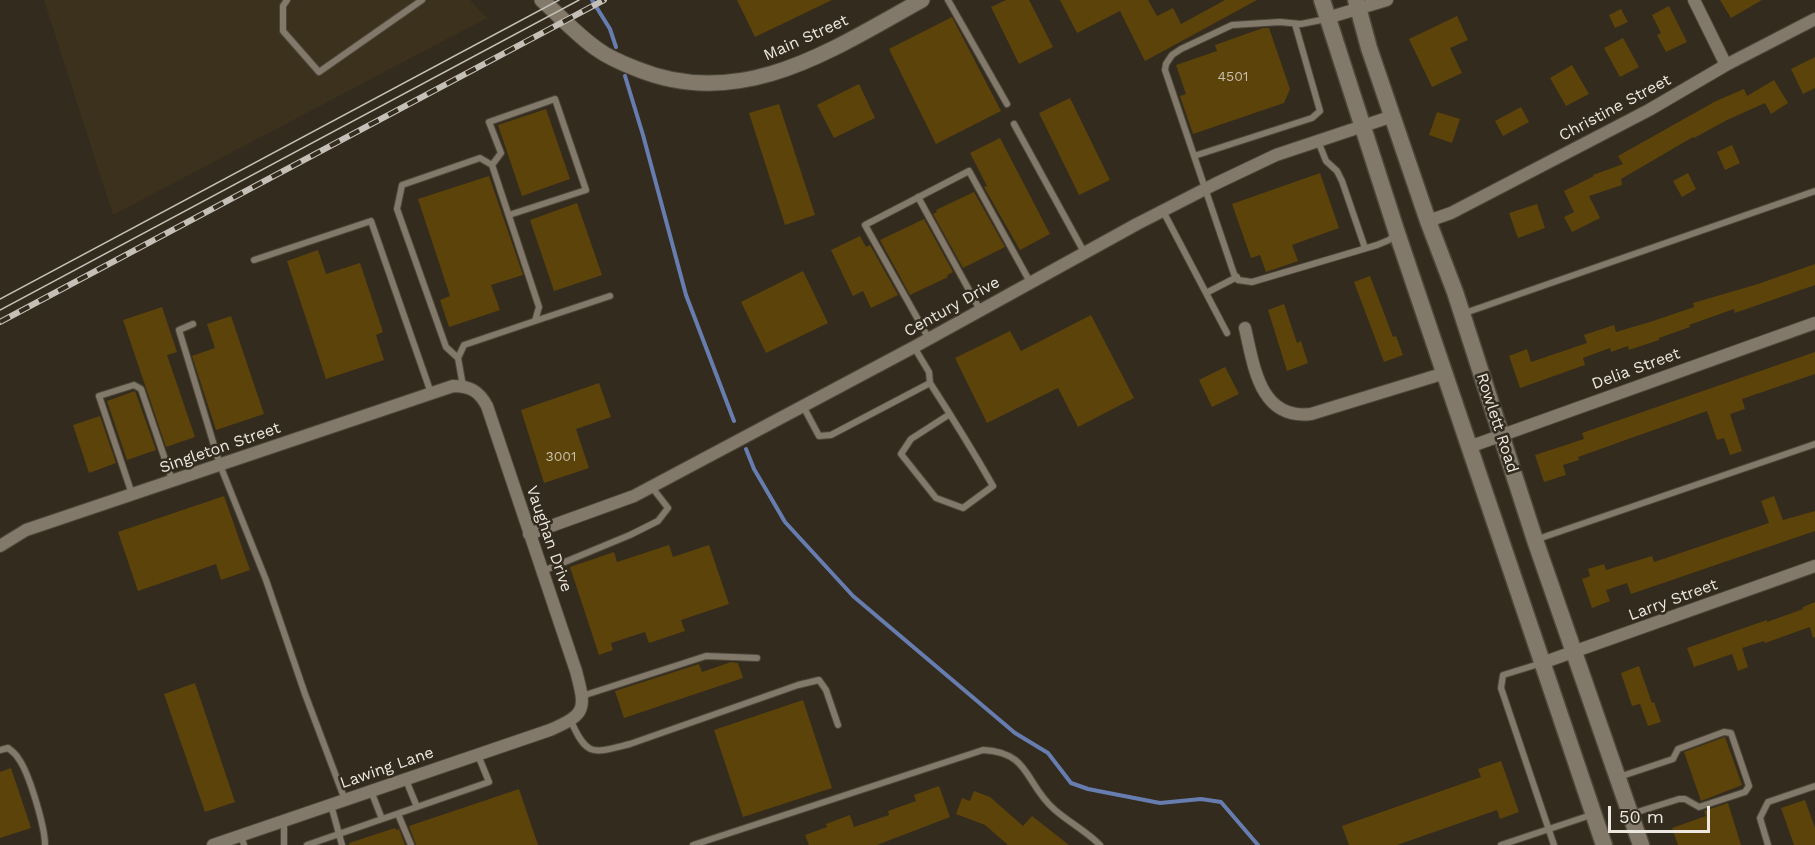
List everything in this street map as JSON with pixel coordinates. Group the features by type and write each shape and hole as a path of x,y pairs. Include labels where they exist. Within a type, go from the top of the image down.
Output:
{"main road":[{"name":"Rowlett Road","path":"1322,0 1468,447 1604,845"},
{"name":"Rowlett Road","path":"1357,5 1369,48 1462,315 1535,540 1641,845"}],"street":[{"name":"Main Street","path":"542,0 597,49 614,59 651,75 681,82 710,85 754,79 826,53 922,0"},
{"path":"1327,18 1357,5 1387,0"},
{"path":"1694,0 1726,64"},
{"name":"Christine Street","path":"1428,221 1451,213 1649,110 1726,64 1815,19"},
{"name":"Century Drive","path":"529,534 593,512 651,486 929,339 1162,211 1276,155 1393,116"},
{"name":"Delia Street","path":"1468,447 1815,323"},
{"path":"1245,328 1260,384 1268,397 1280,410 1301,416 1445,373"},
{"name":"Singleton Street","path":"0,546 26,530 458,386"},
{"name":"Vaughan Drive","path":"458,386 473,389 482,396 487,406 576,671 582,696"},
{"name":"Larry Street","path":"1542,663 1815,566"},
{"path":"572,721 578,715 582,696"},
{"name":"Lawing Lane","path":"213,845 243,840 284,821 572,721"}],"lane":[{"path":"287,0 283,6 283,31 319,72 422,0"},
{"path":"948,0 1007,104"},
{"path":"1327,18 1295,24 1280,22 1232,25 1172,55 1165,70 1238,280 1252,282 1389,240 1397,233"},
{"path":"1194,156 1312,118 1320,111 1295,24"},
{"path":"492,165 501,153 489,122 555,99 586,190 509,215"},
{"path":"1014,124 1085,253"},
{"path":"1318,141 1326,161 1337,171 1342,181 1365,248"},
{"path":"458,358 446,347 397,209 402,185 480,158 492,165 539,307 535,321"},
{"path":"929,339 865,225 969,171 1030,283"},
{"path":"1462,315 1815,191"},
{"path":"918,197 980,310"},
{"path":"1162,211 1227,333"},
{"path":"254,260 371,221 431,394"},
{"path":"1206,293 1237,277"},
{"path":"458,386 458,358 464,345 610,296"},
{"path":"193,324 179,330 220,465 266,580 305,694 345,800"},
{"path":"914,347 929,372 930,383 950,414 993,486 963,508 936,498 901,454 911,439 950,414"},
{"path":"803,405 819,436 831,435 930,383"},
{"path":"132,495 99,396 134,385 141,389 172,481"},
{"path":"1535,540 1815,444"},
{"path":"542,572 658,521 668,508 651,486"},
{"path":"582,696 706,656 757,658"},
{"path":"1542,663 1503,675 1501,688 1554,845"},
{"path":"572,721 580,743 592,750 608,749 630,744 798,685 819,680 826,690 838,725"},
{"path":"1618,777 1673,759 1678,749 1724,732 1731,733 1749,786 1745,792 1699,807 1685,799 1679,799 1630,814"},
{"path":"0,750 8,748 17,755 26,770 45,831 45,845"},
{"path":"693,845 983,750 1009,754 1023,767 1053,809 1086,831 1100,845"},
{"path":"308,845 489,782 478,755"},
{"path":"406,780 417,807"},
{"path":"1768,845 1760,818 1768,802 1815,786"},
{"path":"371,791 382,819"},
{"path":"331,805 342,845"},
{"path":"398,814 411,845"},
{"path":"1501,845 1593,814"},
{"path":"284,821 284,845"}],"shaded area":[{"path":"44,0 470,0 487,18 113,215"}],"building":[{"path":"737,0 832,0 755,37"},
{"path":"1006,0 1029,0 1053,47 1019,64 991,7"},
{"path":"1060,0 1148,0 1157,16 1173,8 1181,24 1225,0 1257,0 1145,61 1120,11 1077,33"},
{"path":"1720,0 1762,0 1731,18"},
{"path":"1669,6 1687,42 1666,52 1657,35 1661,33 1652,15"},
{"path":"1621,9 1628,22 1615,28 1609,15"},
{"path":"1457,16 1468,40 1450,48 1462,73 1432,87 1409,39"},
{"path":"952,17 1001,111 936,144 889,49"},
{"path":"1263,28 1269,28 1290,89 1284,103 1193,134 1180,96 1186,94 1176,65 1217,51 1215,45"},
{"path":"1623,38 1639,67 1620,77 1604,48"},
{"path":"1815,57 1815,88 1803,94 1791,69"},
{"path":"1572,65 1589,94 1566,106 1550,78"},
{"path":"1774,80 1788,103 1771,114 1765,103 1727,120 1621,179 1622,185 1589,196 1600,218 1572,232 1564,217 1574,212 1564,191 1593,175 1623,164 1618,156 1716,101 1744,89 1747,96"},
{"path":"859,84 875,118 834,138 817,105"},
{"path":"1070,98 1110,180 1079,195 1039,113"},
{"path":"779,104 815,215 785,225 749,113"},
{"path":"1521,107 1529,122 1503,136 1495,121"},
{"path":"546,109 570,179 522,196 498,125"},
{"path":"1437,112 1460,119 1452,143 1429,135"},
{"path":"1000,138 1050,234 1020,250 984,187 987,186 970,153"},
{"path":"1732,145 1740,163 1725,170 1717,152"},
{"path":"1320,173 1339,228 1292,245 1298,261 1266,272 1260,255 1251,258 1232,204"},
{"path":"1688,173 1696,189 1682,197 1673,181"},
{"path":"489,176 523,275 491,285 500,310 449,327 440,300 450,296 418,199"},
{"path":"974,192 1005,247 963,268 933,214 937,212 936,210"},
{"path":"577,203 602,275 554,291 530,220"},
{"path":"1537,204 1545,228 1518,238 1509,213"},
{"path":"924,219 953,272 947,275 948,277 910,295 880,240"},
{"path":"860,236 866,247 870,245 898,295 871,308 863,291 853,296 831,250"},
{"path":"318,250 326,274 360,263 383,332 376,335 384,360 326,379 287,261"},
{"path":"1815,264 1815,285 1735,313 1734,309 1629,350 1628,346 1611,352 1610,348 1583,358 1585,365 1520,388 1509,356 1527,349 1531,362 1587,343 1584,335 1614,325 1616,332 1653,321 1694,307 1693,303"},
{"path":"803,271 828,323 766,353 741,302"},
{"path":"1370,276 1393,337 1396,336 1403,355 1384,362 1354,282"},
{"path":"1284,304 1297,343 1301,341 1308,363 1287,371 1268,310"},
{"path":"162,307 177,352 167,355 195,437 166,447 123,320"},
{"path":"1091,315 1134,398 1078,427 1058,388 987,423 955,358 1010,331 1021,351"},
{"path":"231,316 264,414 216,430 192,356 215,348 207,324"},
{"path":"1815,352 1815,374 1742,399 1745,409 1730,414 1742,451 1730,455 1724,438 1717,440 1707,411 1578,457 1579,460 1563,465 1566,475 1544,482 1535,455 1584,439 1582,433"},
{"path":"1225,367 1239,394 1212,407 1199,380"},
{"path":"599,383 611,417 576,429 589,468 544,483 521,410"},
{"path":"135,391 156,450 127,460 107,401"},
{"path":"100,416 116,463 89,473 73,425"},
{"path":"224,496 250,570 221,580 216,564 138,591 118,532"},
{"path":"1774,496 1783,520 1815,511 1815,531 1631,594 1627,583 1606,590 1610,601 1592,608 1582,579 1590,576 1588,569 1604,564 1606,570 1652,556 1654,562 1769,523 1761,501"},
{"path":"669,545 673,557 709,545 729,604 681,620 685,631 649,643 645,632 611,643 613,650 599,655 570,567 614,552 617,562"},
{"path":"1815,602 1815,637 1813,638 1810,627 1765,643 1764,641 1742,648 1748,667 1738,671 1732,654 1694,667 1687,648 1767,620 1767,622 1803,609"},
{"path":"731,662 738,663 743,678 624,718 615,691 699,664 702,672"},
{"path":"1639,666 1661,722 1648,726 1640,704 1632,706 1621,673"},
{"path":"195,683 235,802 205,812 164,694"},
{"path":"803,700 832,788 743,817 714,730"},
{"path":"1725,737 1742,785 1701,801 1684,752"},
{"path":"1501,761 1519,812 1500,819 1497,810 1397,845 1349,845 1342,826 1481,777 1478,769"},
{"path":"11,768 31,828 0,838 0,772"},
{"path":"939,786 950,817 877,845 809,845 805,835 827,827 826,824 850,815 854,827 889,815 888,811 916,801 914,795"},
{"path":"519,789 538,845 416,845 409,826"},
{"path":"974,791 990,797 1023,826 1032,816 1069,845 1008,845 985,825 956,814 962,798 970,801"},
{"path":"1805,800 1815,828 1815,845 1794,845 1781,808"},
{"path":"1728,803 1741,845 1678,845 1672,828 1706,816 1704,811"},
{"path":"395,828 399,829 405,845 349,845 349,843"}],"waterway":[{"path":"592,0 610,29 616,47"},
{"path":"625,76 686,295 734,421"},
{"path":"746,449 754,469 785,522 853,596 1015,733 1048,753 1071,783 1088,789 1160,803 1201,799 1221,802 1258,845"}],"tram line":[{"path":"0,299 559,0"},
{"path":"0,310 579,0"}],"railway":[{"path":"0,322 604,0"}]}
